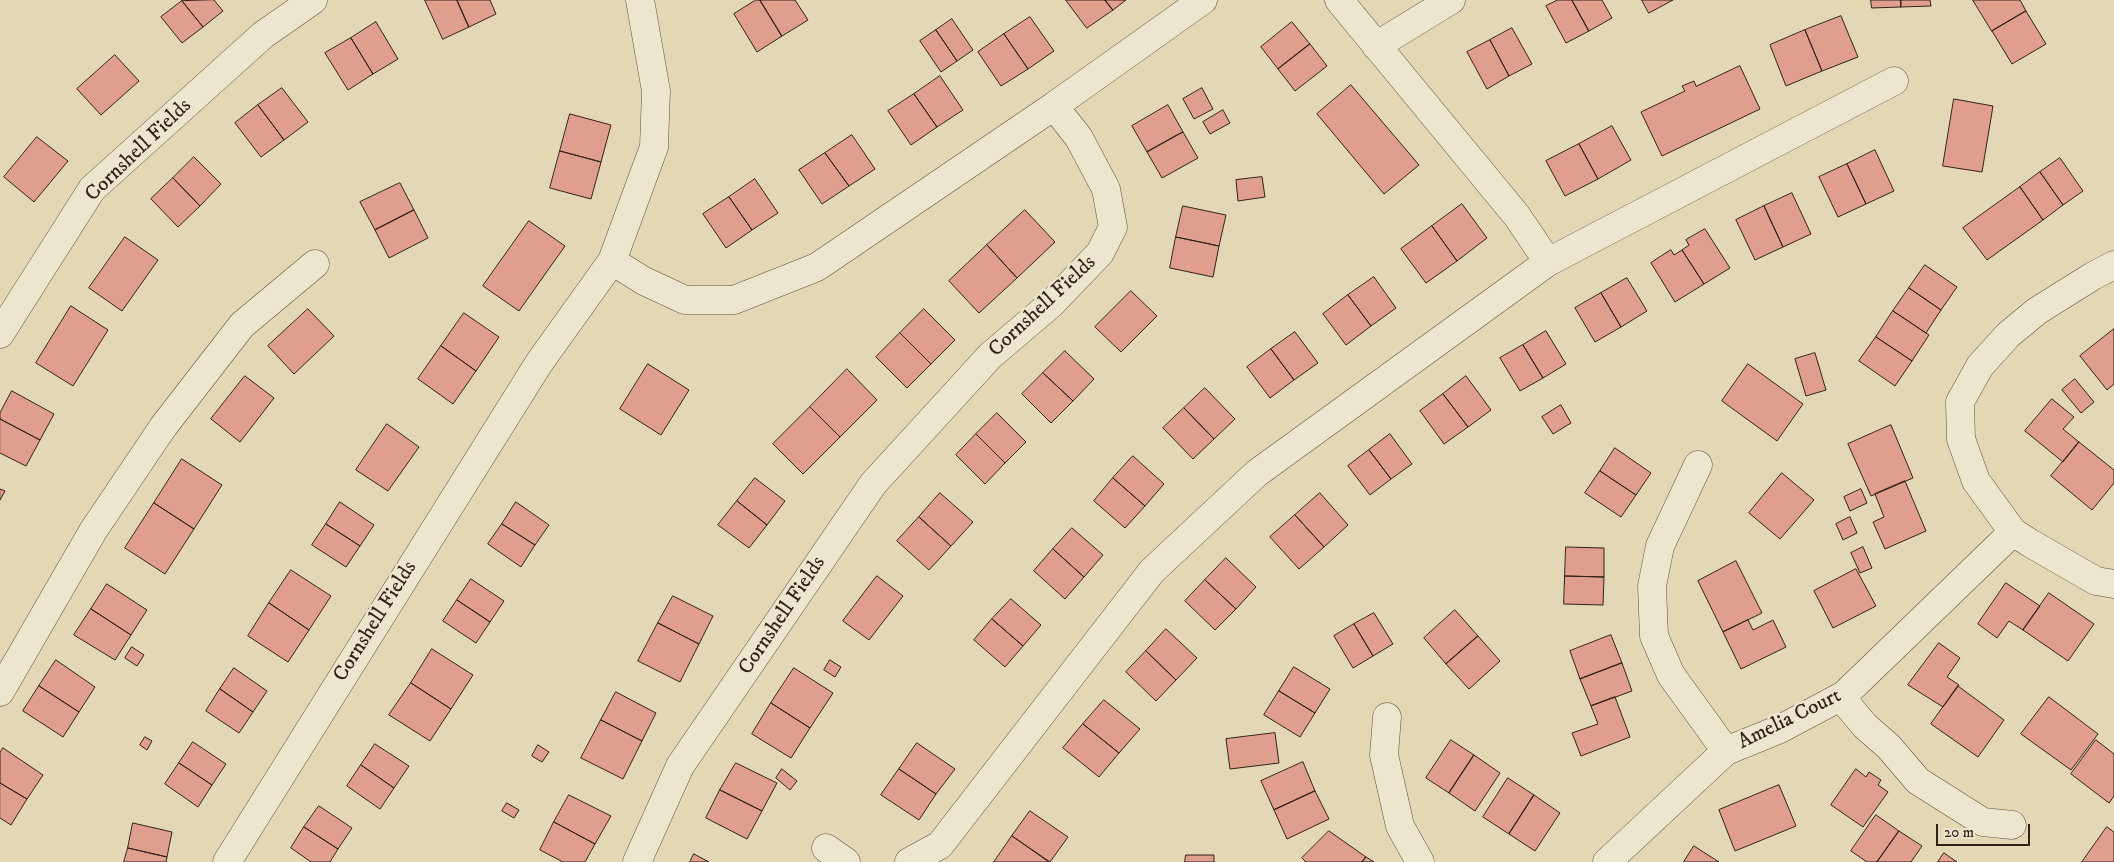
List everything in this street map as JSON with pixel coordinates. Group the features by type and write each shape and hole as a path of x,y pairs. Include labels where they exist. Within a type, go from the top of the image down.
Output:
{"street":[{"name":"Cornshell Fields","path":"0,334 92,190 263,35 313,0"},
{"path":"612,260 644,281 685,300 734,300 817,267 1054,106 1203,0"},
{"path":"1338,0 1517,216 1548,262"},
{"path":"1376,46 1451,0"},
{"name":"Cornshell Fields","path":"226,862 534,371 612,260 654,148 656,92 641,1"},
{"path":"909,862 940,845 1152,571 1257,473 1548,262 1894,80"},
{"name":"Cornshell Fields","path":"637,862 680,766 873,484 990,356 1051,304 1100,253 1113,227 1106,190 1079,138 1054,106"},
{"path":"0,692 93,531 163,427 242,325 315,264"},
{"path":"2114,265 2037,311 2008,335 1980,366 1960,402 1961,440 1976,481 2013,532 2096,581 2114,584"},
{"path":"1698,465 1660,546 1652,586 1654,636 1671,676 1726,751"},
{"name":"Amelia Court","path":"1607,862 1726,751 1780,729 1844,695 2013,532"},
{"path":"1844,695 1849,707 1865,726 1889,747 1918,781 1983,822 2012,825"},
{"path":"1387,718 1384,755 1400,826 1420,862"}],"building":[{"path":"214,0 223,11 203,27 182,1"},
{"path":"425,0 457,0 469,27 443,39"},
{"path":"457,0 490,0 496,14 469,27"},
{"path":"756,0 760,0 782,36 757,52 734,14"},
{"path":"760,0 795,0 808,20 782,36"},
{"path":"1066,0 1105,0 1113,10 1087,28"},
{"path":"1105,0 1126,0 1113,10"},
{"path":"1558,0 1572,0 1589,31 1566,43 1546,6"},
{"path":"1572,0 1602,0 1612,18 1589,31"},
{"path":"1642,0 1673,0 1649,13"},
{"path":"1871,0 1901,0 1901,7 1872,8"},
{"path":"1901,0 1930,0 1931,6 1901,7"},
{"path":"1973,0 2020,0 2026,11 1992,31"},
{"path":"182,1 203,27 182,43 161,17"},
{"path":"2026,11 2046,44 2012,64 1992,31"},
{"path":"1841,16 1858,57 1822,71 1805,30"},
{"path":"1030,17 1054,51 1028,69 1004,34"},
{"path":"952,19 973,50 957,61 936,30"},
{"path":"376,22 398,59 373,74 351,38"},
{"path":"1292,22 1310,44 1278,69 1261,47"},
{"path":"1512,28 1532,64 1509,76 1490,40"},
{"path":"936,30 957,61 941,72 920,41"},
{"path":"1805,30 1822,71 1786,86 1770,45"},
{"path":"1004,34 1028,69 1001,86 978,52"},
{"path":"351,38 373,74 348,90 325,53"},
{"path":"1490,40 1509,76 1487,89 1467,52"},
{"path":"1310,44 1327,66 1295,91 1278,69"},
{"path":"115,55 139,81 101,115 77,89"},
{"path":"1740,66 1760,109 1662,156 1641,112 1685,91 1682,86 1694,81 1696,86"},
{"path":"940,76 963,110 937,127 914,94"},
{"path":"1351,85 1419,165 1384,194 1317,114"},
{"path":"282,88 308,122 284,140 258,105"},
{"path":"1202,88 1213,109 1194,119 1183,99"},
{"path":"914,94 937,127 911,145 888,111"},
{"path":"1954,99 1993,106 1982,172 1943,166"},
{"path":"258,105 284,140 261,157 235,123"},
{"path":"1168,105 1183,132 1147,152 1132,126"},
{"path":"1223,110 1230,123 1210,134 1203,122"},
{"path":"570,114 611,125 601,162 560,151"},
{"path":"1612,126 1631,160 1598,179 1579,144"},
{"path":"1183,132 1198,158 1162,178 1147,152"},
{"path":"852,135 875,169 849,186 825,153"},
{"path":"37,137 68,161 34,202 4,177"},
{"path":"1579,144 1598,179 1565,196 1546,161"},
{"path":"1875,150 1894,191 1866,204 1847,164"},
{"path":"560,151 601,162 591,199 550,188"},
{"path":"825,153 849,186 822,204 799,170"},
{"path":"194,157 221,184 200,206 173,178"},
{"path":"2060,158 2083,191 2063,205 2040,172"},
{"path":"1847,164 1866,204 1838,217 1819,177"},
{"path":"2040,172 2063,205 2043,220 2020,187"},
{"path":"1262,177 1265,197 1238,201 1236,180"},
{"path":"173,178 200,206 178,227 151,199"},
{"path":"755,179 778,213 752,230 729,197"},
{"path":"400,183 414,210 375,230 360,202"},
{"path":"2020,187 2043,220 1987,260 1963,228"},
{"path":"1792,193 1811,234 1783,247 1764,206"},
{"path":"729,197 752,230 726,248 703,214"},
{"path":"1462,204 1487,238 1457,261 1432,226"},
{"path":"1183,206 1226,215 1219,246 1176,237"},
{"path":"1764,206 1783,247 1755,260 1736,220"},
{"path":"414,210 428,238 389,258 375,230"},
{"path":"1025,210 1055,242 1017,278 987,245"},
{"path":"529,221 565,246 519,311 483,286"},
{"path":"1432,226 1457,261 1426,283 1401,249"},
{"path":"1705,229 1730,268 1704,284 1682,250 1689,245 1686,240"},
{"path":"125,237 158,260 122,311 89,288"},
{"path":"1176,237 1219,246 1213,277 1170,268"},
{"path":"987,245 1017,278 979,313 949,281"},
{"path":"1671,250 1674,255 1682,250 1704,284 1675,302 1651,263"},
{"path":"1925,265 1957,287 1941,310 1909,288"},
{"path":"1374,277 1396,308 1371,326 1348,295"},
{"path":"1627,278 1647,311 1621,327 1601,293"},
{"path":"1909,288 1941,310 1926,333 1893,311"},
{"path":"1131,291 1157,316 1121,352 1095,327"},
{"path":"1601,293 1621,327 1595,342 1575,308"},
{"path":"1348,295 1371,326 1346,345 1323,314"},
{"path":"71,306 108,330 73,386 36,363"},
{"path":"308,309 334,336 294,374 268,346"},
{"path":"924,309 955,340 931,364 900,333"},
{"path":"1893,311 1929,335 1912,361 1876,337"},
{"path":"464,313 499,337 476,371 441,346"},
{"path":"2114,329 2114,384 2107,390 2080,356"},
{"path":"1546,331 1566,364 1543,378 1523,345"},
{"path":"1295,332 1318,363 1294,380 1271,349"},
{"path":"900,333 931,364 907,388 876,357"},
{"path":"1876,337 1912,361 1895,386 1859,361"},
{"path":"1523,345 1543,378 1520,391 1500,358"},
{"path":"441,346 476,371 453,404 418,379"},
{"path":"1271,349 1294,380 1270,398 1247,367"},
{"path":"1065,351 1094,379 1073,401 1043,373"},
{"path":"1815,353 1826,390 1806,396 1795,359"},
{"path":"648,364 689,390 661,435 620,409"},
{"path":"1748,364 1803,404 1777,441 1722,401"},
{"path":"847,369 877,400 840,437 810,407"},
{"path":"1043,373 1073,401 1051,423 1022,394"},
{"path":"245,376 274,398 240,442 211,419"},
{"path":"1466,376 1491,410 1468,427 1443,394"},
{"path":"2075,379 2094,402 2081,413 2062,390"},
{"path":"1205,388 1235,419 1214,439 1184,408"},
{"path":"12,391 54,414 40,440 0,419 0,413"},
{"path":"1443,394 1468,427 1444,444 1420,411"},
{"path":"2052,399 2074,417 2063,429 2079,442 2063,462 2025,431"},
{"path":"1561,405 1571,423 1553,434 1542,417"},
{"path":"810,407 840,437 803,474 773,444"},
{"path":"1184,408 1214,439 1193,459 1163,428"},
{"path":"997,413 1026,442 1005,463 976,434"},
{"path":"0,419 40,440 26,466 0,453"},
{"path":"387,424 419,447 388,491 356,470"},
{"path":"1891,425 1913,478 1871,496 1848,444"},
{"path":"976,434 1005,463 985,484 956,455"},
{"path":"1390,434 1412,464 1391,479 1369,450"},
{"path":"2079,442 2114,470 2114,483 2092,510 2051,476"},
{"path":"1615,448 1651,473 1636,495 1600,471"},
{"path":"1369,450 1391,479 1370,495 1348,466"},
{"path":"1133,456 1164,484 1145,506 1113,478"},
{"path":"182,459 222,485 194,529 154,503"},
{"path":"1600,471 1636,495 1621,517 1585,493"},
{"path":"1782,473 1814,500 1780,539 1749,513"},
{"path":"755,478 785,501 767,525 737,501"},
{"path":"1113,478 1145,506 1125,528 1094,501"},
{"path":"1905,481 1926,531 1885,549 1873,522 1884,517 1875,494"},
{"path":"0,489 5,491 0,500"},
{"path":"1861,489 1867,503 1850,511 1844,497"},
{"path":"940,493 973,522 951,546 919,517"},
{"path":"1320,493 1348,525 1324,547 1295,515"},
{"path":"737,501 767,525 749,548 718,525"},
{"path":"340,502 374,525 360,546 326,524"},
{"path":"516,502 549,525 535,545 502,524"},
{"path":"154,503 194,529 165,574 125,548"},
{"path":"1295,515 1324,547 1299,569 1270,537"},
{"path":"919,517 951,546 929,570 897,541"},
{"path":"1850,517 1857,533 1843,540 1836,524"},
{"path":"326,524 360,546 346,567 312,545"},
{"path":"502,524 535,545 521,567 488,544"},
{"path":"1072,528 1103,555 1084,577 1053,549"},
{"path":"1566,547 1604,548 1604,577 1565,576"},
{"path":"1863,547 1872,568 1860,573 1851,553"},
{"path":"1053,549 1084,577 1065,599 1034,571"},
{"path":"1226,558 1256,587 1236,609 1205,580"},
{"path":"1736,561 1762,613 1723,632 1698,581"},
{"path":"1856,569 1876,606 1833,628 1814,591"},
{"path":"291,570 331,596 309,630 269,603"},
{"path":"877,576 903,596 869,640 843,621"},
{"path":"1565,576 1604,577 1603,605 1564,604"},
{"path":"471,579 504,601 490,622 457,600"},
{"path":"1205,580 1236,609 1215,630 1185,601"},
{"path":"2006,583 2040,606 2023,630 2009,621 1997,638 1978,624"},
{"path":"107,584 147,610 131,635 91,609"},
{"path":"2049,593 2094,624 2068,661 2023,630"},
{"path":"673,596 713,616 699,644 658,623"},
{"path":"1011,599 1041,625 1023,646 992,619"},
{"path":"457,600 490,622 476,643 443,621"},
{"path":"269,603 309,630 288,662 248,636"},
{"path":"91,609 131,635 115,660 74,635"},
{"path":"1455,610 1478,636 1446,664 1424,638"},
{"path":"1374,613 1393,644 1373,656 1354,624"},
{"path":"992,619 1023,646 1005,667 974,640"},
{"path":"1748,620 1753,630 1773,620 1786,647 1741,669 1723,632"},
{"path":"658,623 699,644 680,682 638,661"},
{"path":"1354,624 1373,656 1353,668 1334,636"},
{"path":"1166,629 1197,658 1176,680 1146,651"},
{"path":"1611,635 1622,663 1580,679 1570,651"},
{"path":"1478,636 1500,661 1469,689 1446,664"},
{"path":"1939,643 1960,658 1947,677 1959,685 1943,707 1908,685"},
{"path":"132,647 144,655 137,666 125,658"},
{"path":"432,649 473,675 451,709 411,683"},
{"path":"1146,651 1176,680 1156,701 1126,672"},
{"path":"56,660 95,687 79,712 39,686"},
{"path":"830,660 841,667 835,677 824,670"},
{"path":"1622,663 1632,691 1591,706 1580,679"},
{"path":"1294,667 1330,689 1315,713 1279,691"},
{"path":"234,668 267,691 253,712 220,689"},
{"path":"794,668 833,693 810,728 771,703"},
{"path":"411,683 451,709 430,741 389,715"},
{"path":"39,686 79,712 63,737 23,711"},
{"path":"1958,686 2004,720 1978,757 1931,724"},
{"path":"220,689 253,712 239,733 206,711"},
{"path":"1279,691 1315,713 1300,737 1264,715"},
{"path":"616,692 656,713 642,741 601,720"},
{"path":"1615,697 1630,737 1581,756 1572,733 1598,724 1591,706"},
{"path":"2049,697 2098,734 2071,770 2021,734"},
{"path":"1104,700 1140,729 1119,753 1083,724"},
{"path":"771,703 810,728 791,758 752,734"},
{"path":"601,720 642,741 623,779 581,758"},
{"path":"1083,724 1119,753 1099,777 1063,748"},
{"path":"1275,733 1279,763 1230,769 1226,739"},
{"path":"145,737 152,741 147,750 140,745"},
{"path":"1451,740 1474,755 1449,793 1426,778"},
{"path":"2096,740 2114,754 2114,796 2109,803 2071,774"},
{"path":"193,742 226,764 212,785 179,763"},
{"path":"917,743 955,769 936,794 899,769"},
{"path":"375,744 409,766 394,788 361,765"},
{"path":"538,745 549,752 542,762 532,756"},
{"path":"3,748 43,775 27,799 0,783 0,753"},
{"path":"1474,755 1500,773 1475,811 1449,793"},
{"path":"1303,762 1315,791 1274,810 1261,781"},
{"path":"179,763 212,785 198,807 165,784"},
{"path":"736,763 777,783 762,811 720,790"},
{"path":"361,765 394,788 380,809 347,786"},
{"path":"782,769 797,781 790,790 776,778"},
{"path":"899,769 936,794 919,820 881,795"},
{"path":"1856,769 1866,777 1869,772 1881,780 1878,785 1888,792 1863,827 1831,805"},
{"path":"1508,778 1534,795 1509,834 1483,817"},
{"path":"0,783 27,799 11,825 0,818"},
{"path":"1779,785 1796,826 1735,851 1719,810"},
{"path":"720,790 762,811 747,839 706,818"},
{"path":"1315,791 1329,819 1287,839 1274,810"},
{"path":"569,795 611,816 595,844 554,822"},
{"path":"1534,795 1560,813 1535,851 1509,834"},
{"path":"507,803 519,810 514,818 502,811"},
{"path":"319,806 352,828 338,849 304,827"},
{"path":"1030,811 1068,837 1050,862 1012,836"},
{"path":"1876,815 1899,831 1877,862 1867,862 1851,851"},
{"path":"554,822 595,844 585,862 563,862 540,850"},
{"path":"133,823 172,832 167,857 128,848"},
{"path":"304,827 338,849 330,862 311,862 291,848"},
{"path":"2107,827 2114,832 2114,862 2082,862"},
{"path":"1329,831 1366,857 1362,862 1306,862 1302,858"},
{"path":"1899,831 1922,846 1911,862 1877,862"},
{"path":"1012,836 1049,862 994,862"},
{"path":"1694,846 1719,862 1684,862"},
{"path":"128,848 167,857 166,862 124,862"},
{"path":"1944,853 1957,862 1938,862"},
{"path":"694,854 709,862 690,862"},
{"path":"1186,855 1214,855 1214,862 1185,862"},
{"path":"1366,857 1374,862 1362,862"}]}
